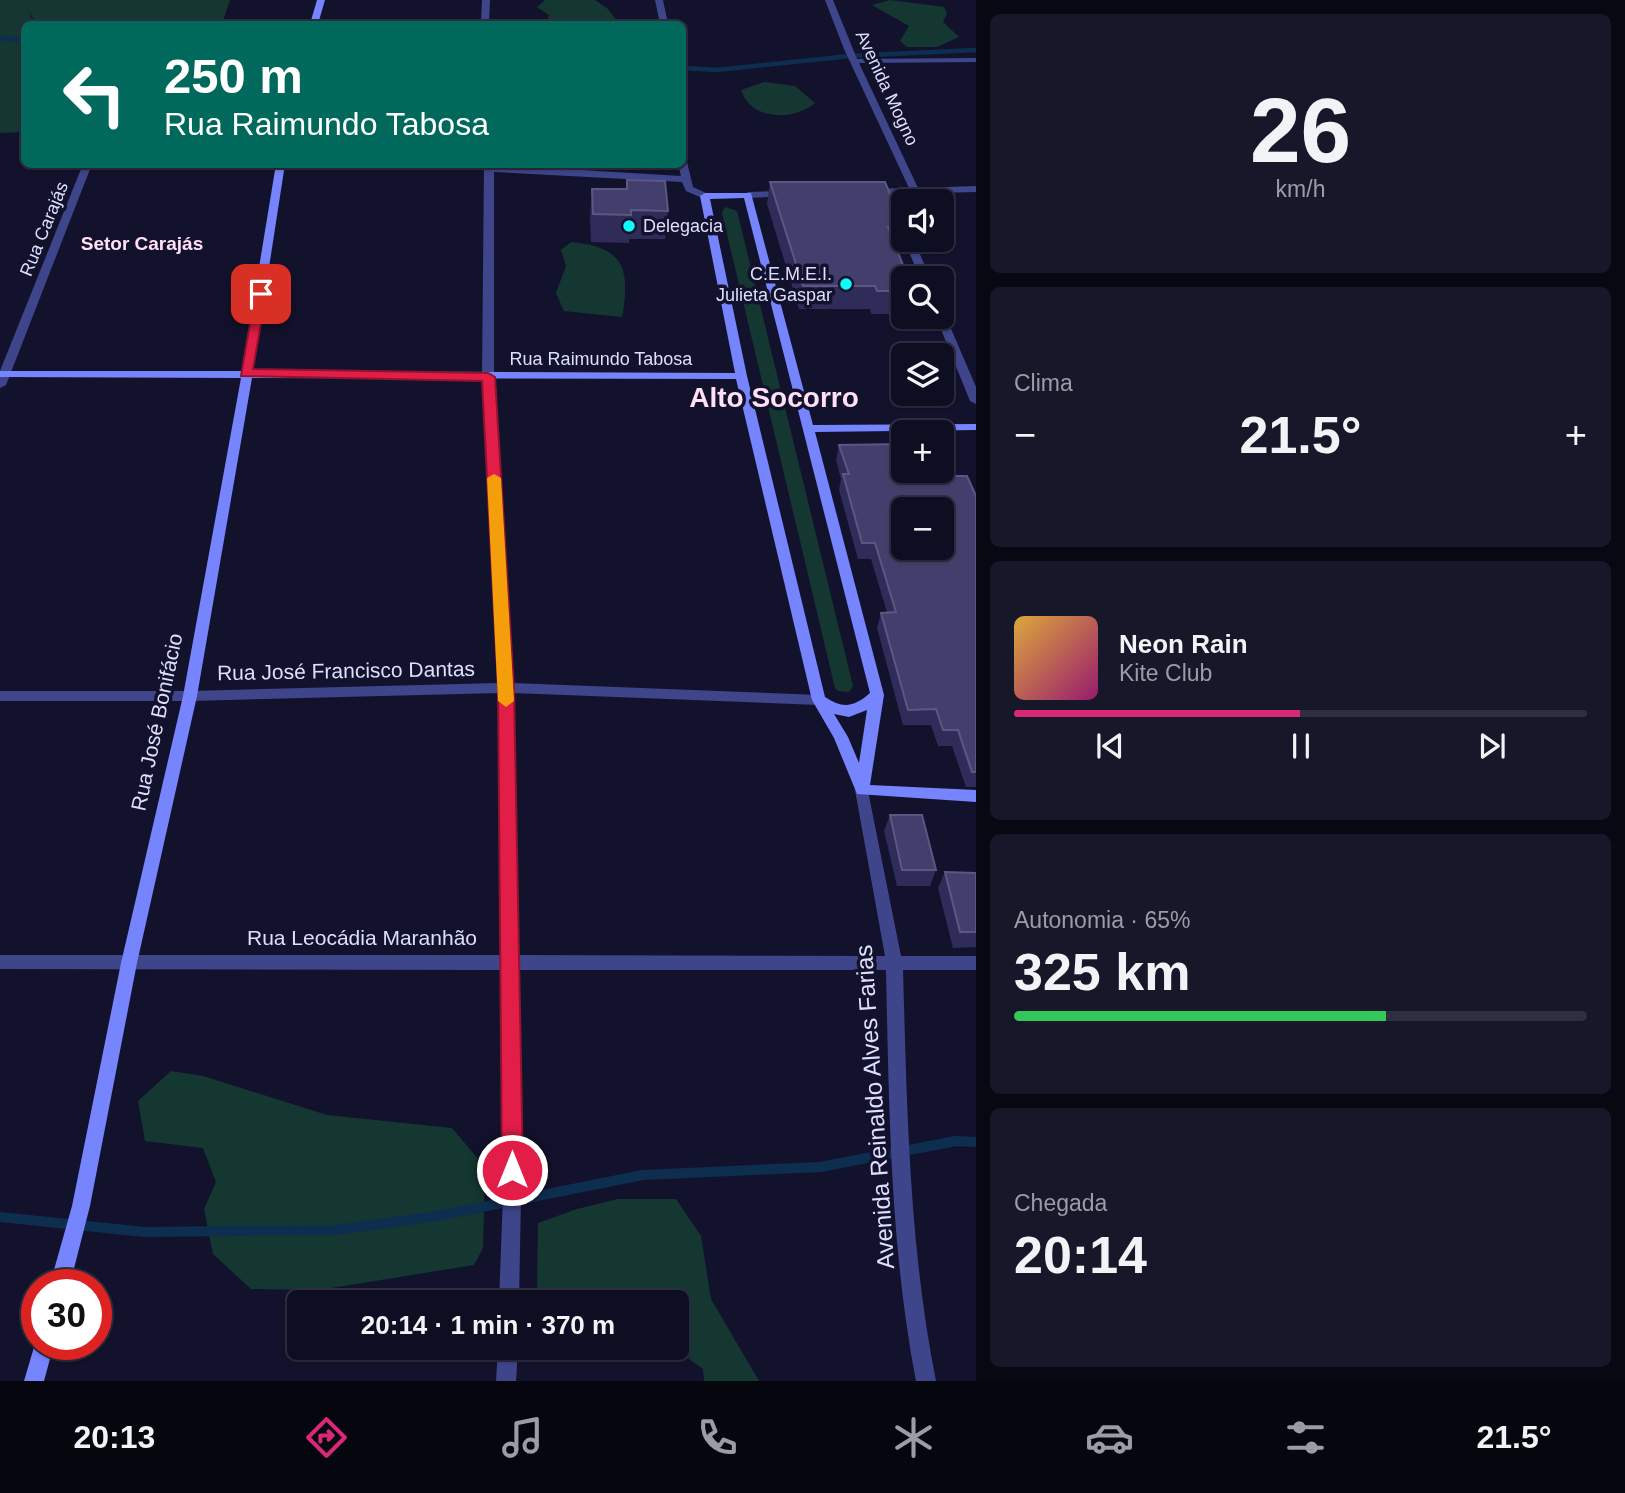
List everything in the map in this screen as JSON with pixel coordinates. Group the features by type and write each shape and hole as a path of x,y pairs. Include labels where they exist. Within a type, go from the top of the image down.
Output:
{"street":[{"path":"315,21 321,0"},
{"path":"485,21 486,0"},
{"path":"659,0 663,21"},
{"name":"Avenida Mogno","path":"829,0 848,49 914,189"},
{"path":"854,60 976,60"},
{"name":"Rua Carajás","path":"2,378 86,168"},
{"name":"Rua José Bonifácio","path":"64,1269 82,1206 129,962 190,696 280,168"},
{"path":"489,168 488,377 506,688 512,1196 509,1290"},
{"path":"505,168 684,179"},
{"path":"683,168 689,189 705,196 799,194"},
{"path":"954,190 976,189"},
{"path":"864,192 889,191 891,196"},
{"name":"Avenida Reinaldo Alves Farias","path":"748,195 877,695 862,790"},
{"name":"Avenida Reinaldo Alves Farias","path":"705,196 741,376 818,701 841,737 862,790 894,961 900,1163 914,1320 926,1381"},
{"path":"946,329 976,401"},
{"name":"Rua Raimundo Tabosa","path":"2,378 246,373 488,377 741,376"},
{"path":"810,429 976,427"},
{"name":"Rua José Francisco Dantas","path":"0,695 190,696 506,688 818,701"},
{"path":"818,701 834,711 850,714 863,708 877,695"},
{"path":"862,790 976,796"},
{"name":"Rua Leocádia Maranhão","path":"0,962 510,960 976,963"},
{"path":"33,1381 39,1360"},
{"path":"506,1381 507,1360"}],"green space":[{"path":"0,0 230,0 223,21 34,21 29,11 32,21 21,21 21,132 0,133"},
{"path":"545,0 595,0 608,9 617,21 547,21 549,15 537,7"},
{"path":"890,0 944,7 947,13 943,22 959,37 937,47 907,47 900,41 909,26 872,5"},
{"path":"764,82 795,86 815,103 796,113 785,115 763,112 746,100 741,90"},
{"path":"725,207 737,211 853,686 849,692 835,688 722,213"},
{"path":"571,242 602,249 619,263 624,273 625,285 622,317 564,311 556,293 566,266 561,250"},
{"path":"171,1071 203,1076 327,1115 452,1128 485,1167 483,1248 474,1265 319,1290 251,1289 213,1254 204,1209 216,1182 203,1148 145,1141 138,1101"},
{"path":"618,1199 676,1199 701,1236 711,1299 759,1381 704,1381 703,1369 689,1359 689,1290 537,1290 538,1223 577,1209"}],"building":[{"path":"627,180 665,181 668,211 631,210 631,215 593,214 592,189 627,189"},
{"path":"770,182 885,182 891,196 891,227 888,227 891,252 898,252 903,266 891,266 891,291 877,291 875,286 803,286"},
{"path":"891,444 891,483 954,483 954,476 967,476 976,496 976,772 972,772 958,730 943,730 936,709 908,710 881,613 896,612 875,543 862,543 843,474 849,474 839,445"},
{"path":"890,815 922,815 936,870 902,870"},
{"path":"945,872 976,873 976,932 960,932"}],"waterway":[{"path":"0,38 21,40"},
{"path":"686,68 717,70 850,56 976,50"},
{"path":"0,1217 144,1232 336,1230 437,1216 643,1175 820,1167 956,1141 976,1142"}],"slow traffic":[{"path":"494,478 506,701"}],"place":[{"name":"Delegacia","path":"629,226"},
{"name":"C.E.M.E.I. Julieta Gaspar","path":"846,284"}],"district":[{"name":"Setor Carajás","path":"142,243"},
{"name":"Alto Socorro","path":"774,397"}],"route":[{"path":"261,294 246,373 488,377 506,688 512,1170"}]}
